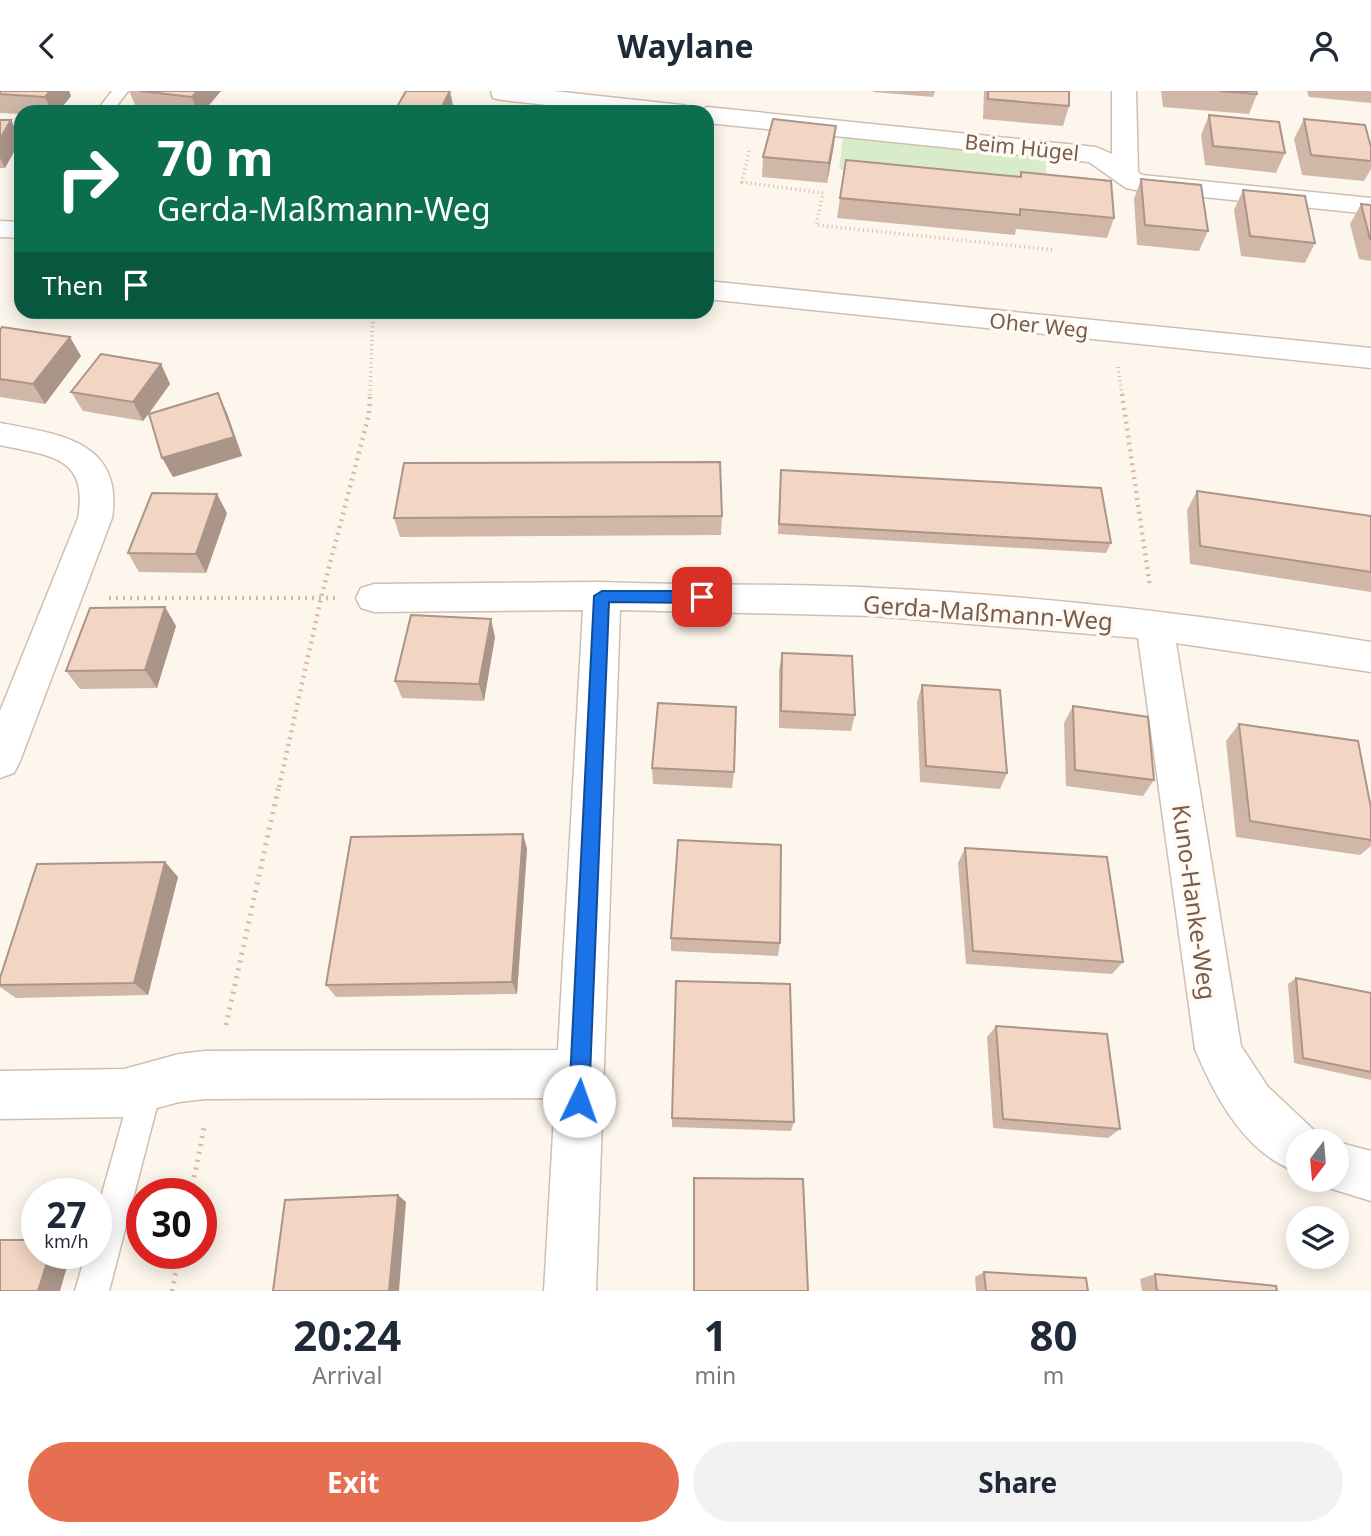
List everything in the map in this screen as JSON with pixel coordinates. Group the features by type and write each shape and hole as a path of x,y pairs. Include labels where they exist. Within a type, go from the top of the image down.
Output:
{"street":[{"path":"1124,91 1125,174"},
{"path":"499,99 583,105"},
{"name":"Beim Hügel","path":"714,116 1096,155 1135,182 1371,207"},
{"name":"Oher Weg","path":"714,291 1371,358"},
{"path":"0,434 63,449 85,462 97,481 99,505 0,761"},
{"path":"570,1291 602,596"},
{"name":"Gerda-Maßmann-Weg","path":"374,598 602,596 878,602 1030,613 1155,626 1371,657"},
{"name":"Kuno-Hanke-Weg","path":"1155,626 1218,1049 1242,1095 1260,1116 1286,1138"},
{"path":"0,1095 97,1095 147,1087 178,1078 215,1075 580,1074"},
{"path":"1349,1170 1371,1176"}],"lane":[{"path":"109,105 120,91"},
{"path":"92,1291 147,1087"}],"path":[{"path":"756,120 742,182 823,193 816,225 1055,250"},
{"path":"194,1178 321,598 369,414 373,319"},
{"path":"1113,333 1155,626"},
{"path":"64,599 374,598"},
{"path":"172,1291 177,1269"}],"green space":[{"path":"844,129 1045,150 1047,191 839,169"}],"building":[{"path":"0,91 50,91 45,97 0,94"},
{"path":"140,91 197,91 192,97"},
{"path":"406,91 450,91 443,105 398,105"},
{"path":"988,91 1069,91 1069,106 988,99"},
{"path":"1219,91 1256,91 1257,94"},
{"path":"1209,115 1279,122 1285,153 1213,146"},
{"path":"773,119 836,126 829,163 763,157"},
{"path":"1304,119 1365,125 1371,147 1371,161 1311,155"},
{"path":"0,120 11,120 0,139"},
{"path":"846,160 1021,177 1021,172 1111,181 1114,218 1020,209 1020,215 840,198"},
{"path":"1141,179 1201,185 1208,231 1145,225"},
{"path":"1243,190 1305,196 1315,243 1250,236"},
{"path":"1361,204 1371,205 1371,239 1370,239"},
{"path":"2,327 70,337 33,384 0,379"},
{"path":"101,354 161,364 133,402 71,392"},
{"path":"218,393 234,437 162,458 149,414"},
{"path":"720,462 722,516 394,518 404,463"},
{"path":"781,470 1101,488 1111,543 779,524"},
{"path":"1197,491 1371,516 1371,572 1200,546"},
{"path":"152,493 217,494 196,554 128,553"},
{"path":"165,607 145,670 66,671 90,608"},
{"path":"411,615 491,619 479,684 395,681"},
{"path":"782,653 852,656 855,715 781,711"},
{"path":"922,685 1000,690 1007,773 926,766"},
{"path":"658,703 736,707 734,772 652,768"},
{"path":"1073,706 1148,717 1154,780 1075,770"},
{"path":"1239,724 1358,741 1371,808 1371,840 1250,821"},
{"path":"523,834 512,982 326,985 351,837"},
{"path":"678,840 781,845 780,943 671,938"},
{"path":"965,848 1107,857 1123,962 973,951"},
{"path":"165,862 134,983 0,985 37,864"},
{"path":"1296,978 1371,993 1371,1072 1303,1058"},
{"path":"676,981 790,984 794,1122 672,1118"},
{"path":"996,1026 1107,1034 1120,1129 1003,1119"},
{"path":"694,1178 803,1179 808,1291 694,1291"},
{"path":"398,1195 389,1291 273,1291 285,1200"},
{"path":"0,1240 21,1240 21,1269 45,1269 38,1291 0,1291"},
{"path":"984,1272 1086,1278 1088,1291 986,1291"},
{"path":"1155,1274 1276,1286 1277,1291 1157,1291"}],"route":[{"path":"579,1101 602,596 702,597"}]}
